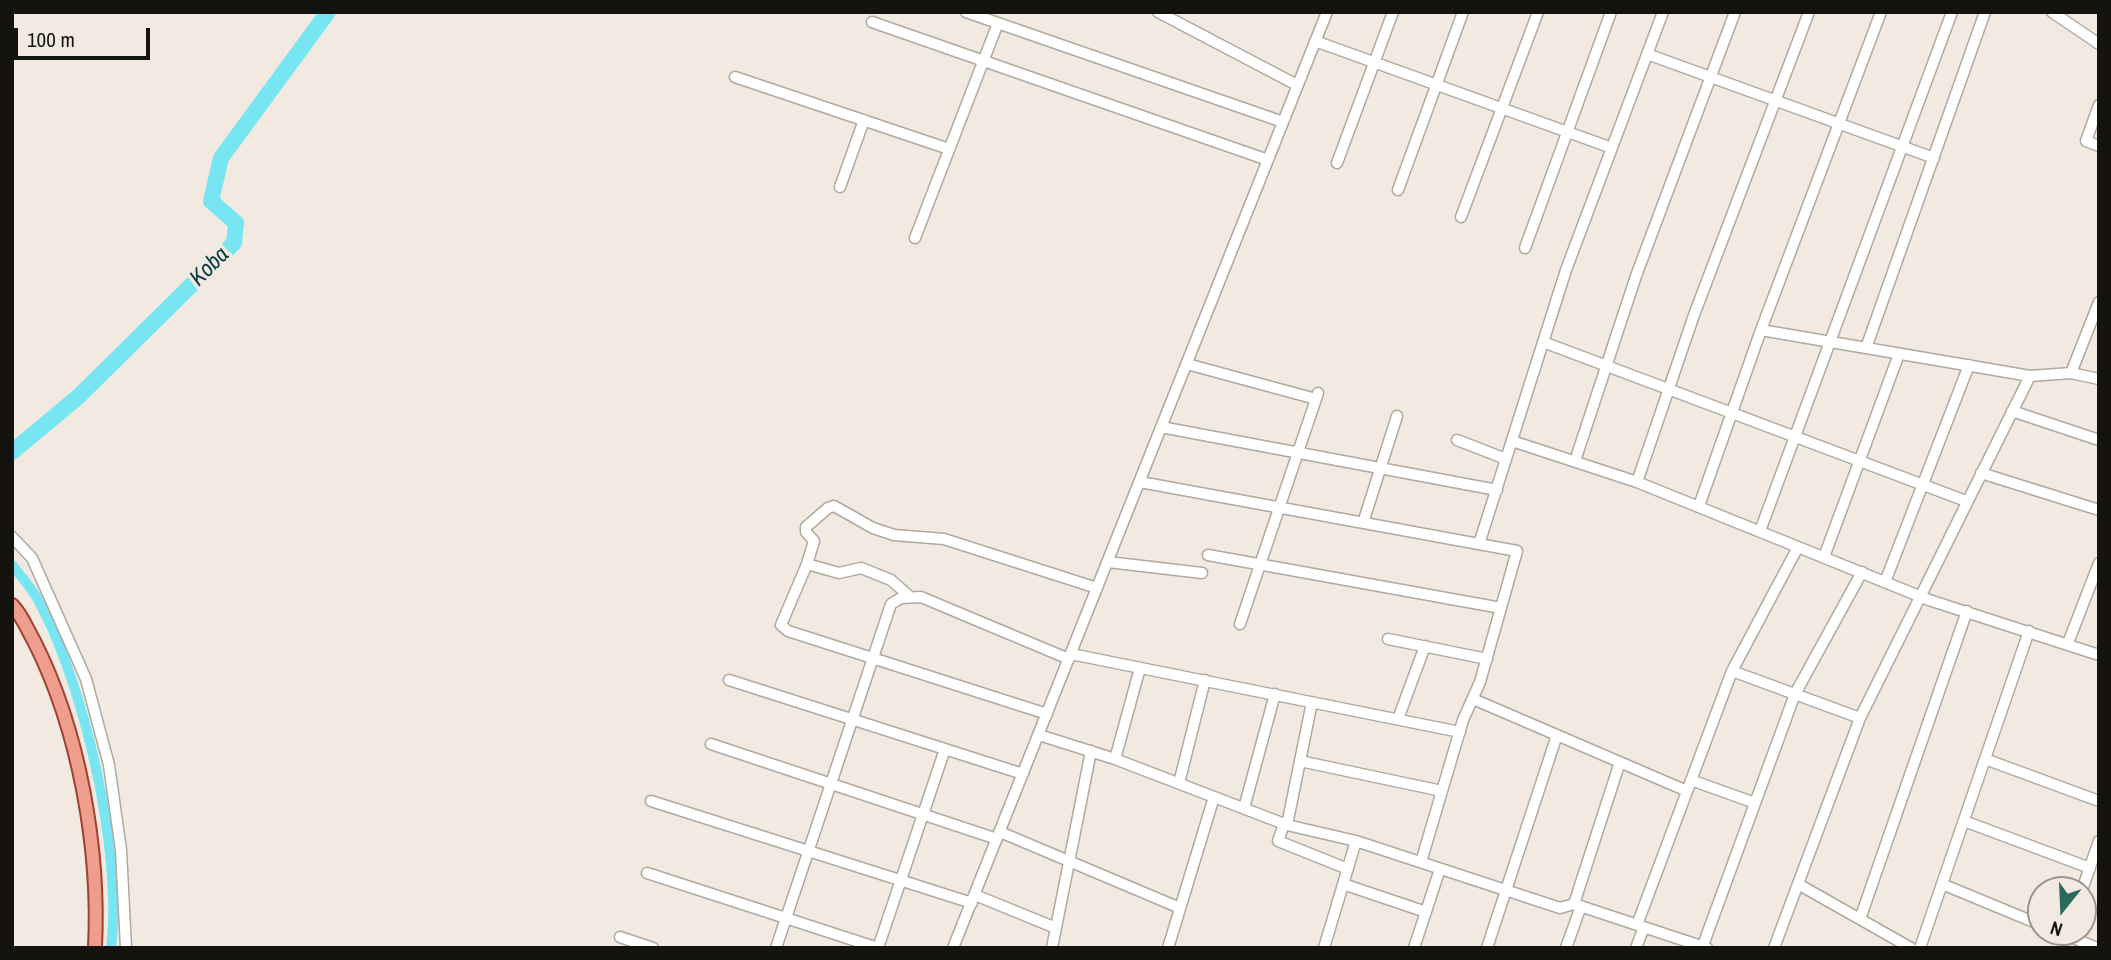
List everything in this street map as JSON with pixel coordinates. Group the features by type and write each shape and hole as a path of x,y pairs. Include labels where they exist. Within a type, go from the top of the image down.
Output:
{"main road":[{"path":"12,605 44,663 71,737 90,849 95,948"}],"street":[{"path":"953,948 1327,12"},
{"path":"1337,163 1393,12"},
{"path":"1398,190 1462,12"},
{"path":"1461,217 1538,12"},
{"path":"1525,248 1611,12"},
{"path":"1479,544 1566,270 1663,12"},
{"path":"1574,461 1636,276 1735,12"},
{"path":"1637,482 1809,12"},
{"path":"1699,506 1761,330 1881,12"},
{"path":"1760,531 1952,12"},
{"path":"1866,348 1985,12"},
{"path":"2052,12 2099,44"},
{"path":"970,13 1283,122"},
{"path":"1162,13 1297,85"},
{"path":"872,22 1268,160"},
{"path":"915,238 998,23"},
{"path":"1315,41 1612,148"},
{"path":"1647,54 1934,158"},
{"path":"735,77 949,149"},
{"path":"2099,105 2086,141 2099,146"},
{"path":"840,187 864,120"},
{"path":"2071,373 2099,302"},
{"path":"1761,330 2030,376 2071,373 2099,379"},
{"path":"1544,342 1966,501"},
{"path":"1824,557 1899,354"},
{"path":"1187,364 1317,396 1240,624"},
{"path":"1885,582 1969,365"},
{"path":"1774,948 1860,718 2030,376"},
{"path":"2012,411 2099,440"},
{"path":"1363,523 1397,416"},
{"path":"1161,427 1497,490"},
{"path":"1457,440 1506,460"},
{"path":"1512,441 1637,482 1920,596 2099,655"},
{"path":"1981,473 2099,510"},
{"path":"1140,482 1517,551 1487,659 1460,732 1421,862"},
{"path":"1047,714 872,660 784,629 782,616 807,564 814,541 806,532 806,527 834,506 873,528 894,535 944,539 1097,588"},
{"path":"12,537 32,558 86,679 110,765 121,850 126,948"},
{"path":"1636,948 1687,791 1732,671 1798,547"},
{"path":"1208,555 1501,608"},
{"path":"1108,562 1202,573"},
{"path":"2068,643 2099,563"},
{"path":"807,564 839,573 861,568 891,580 909,596"},
{"path":"1039,735 1115,759 1285,825 1356,841 1560,908 1578,905 1704,947 1795,694 1862,572"},
{"path":"776,948 891,604 909,596 920,597 1070,656 1140,667 1460,732"},
{"path":"1860,919 1967,611"},
{"path":"1920,948 2029,631"},
{"path":"1388,639 1487,659"},
{"path":"1398,719 1425,646"},
{"path":"1115,759 1140,667"},
{"path":"1732,671 1860,718"},
{"path":"729,680 1023,774"},
{"path":"1179,783 1205,680"},
{"path":"1244,808 1275,694"},
{"path":"1473,699 1687,791"},
{"path":"1312,702 1285,825 1278,841 1348,869"},
{"path":"1487,948 1557,735"},
{"path":"711,744 923,815 999,836 1070,861 1180,908"},
{"path":"647,873 878,948 945,749"},
{"path":"1052,948 1091,751"},
{"path":"1985,758 2099,801"},
{"path":"1300,761 1442,791"},
{"path":"1566,948 1620,762"},
{"path":"1691,780 1755,803"},
{"path":"1168,948 1214,797"},
{"path":"652,801 901,880 973,899 1056,928"},
{"path":"1964,821 2090,868"},
{"path":"1324,948 1356,841"},
{"path":"2087,876 2099,841"},
{"path":"1414,948 1440,869"},
{"path":"1343,884 1426,912"},
{"path":"1798,884 1910,948"},
{"path":"1942,884 2027,919"},
{"path":"620,937 653,948"}],"waterway":[{"name":"Koba","path":"12,452 78,397 234,243 236,223 211,201 221,158 328,12"},
{"path":"12,565 35,595 55,635 71,676 84,722 96,770 111,865 111,948"}]}
